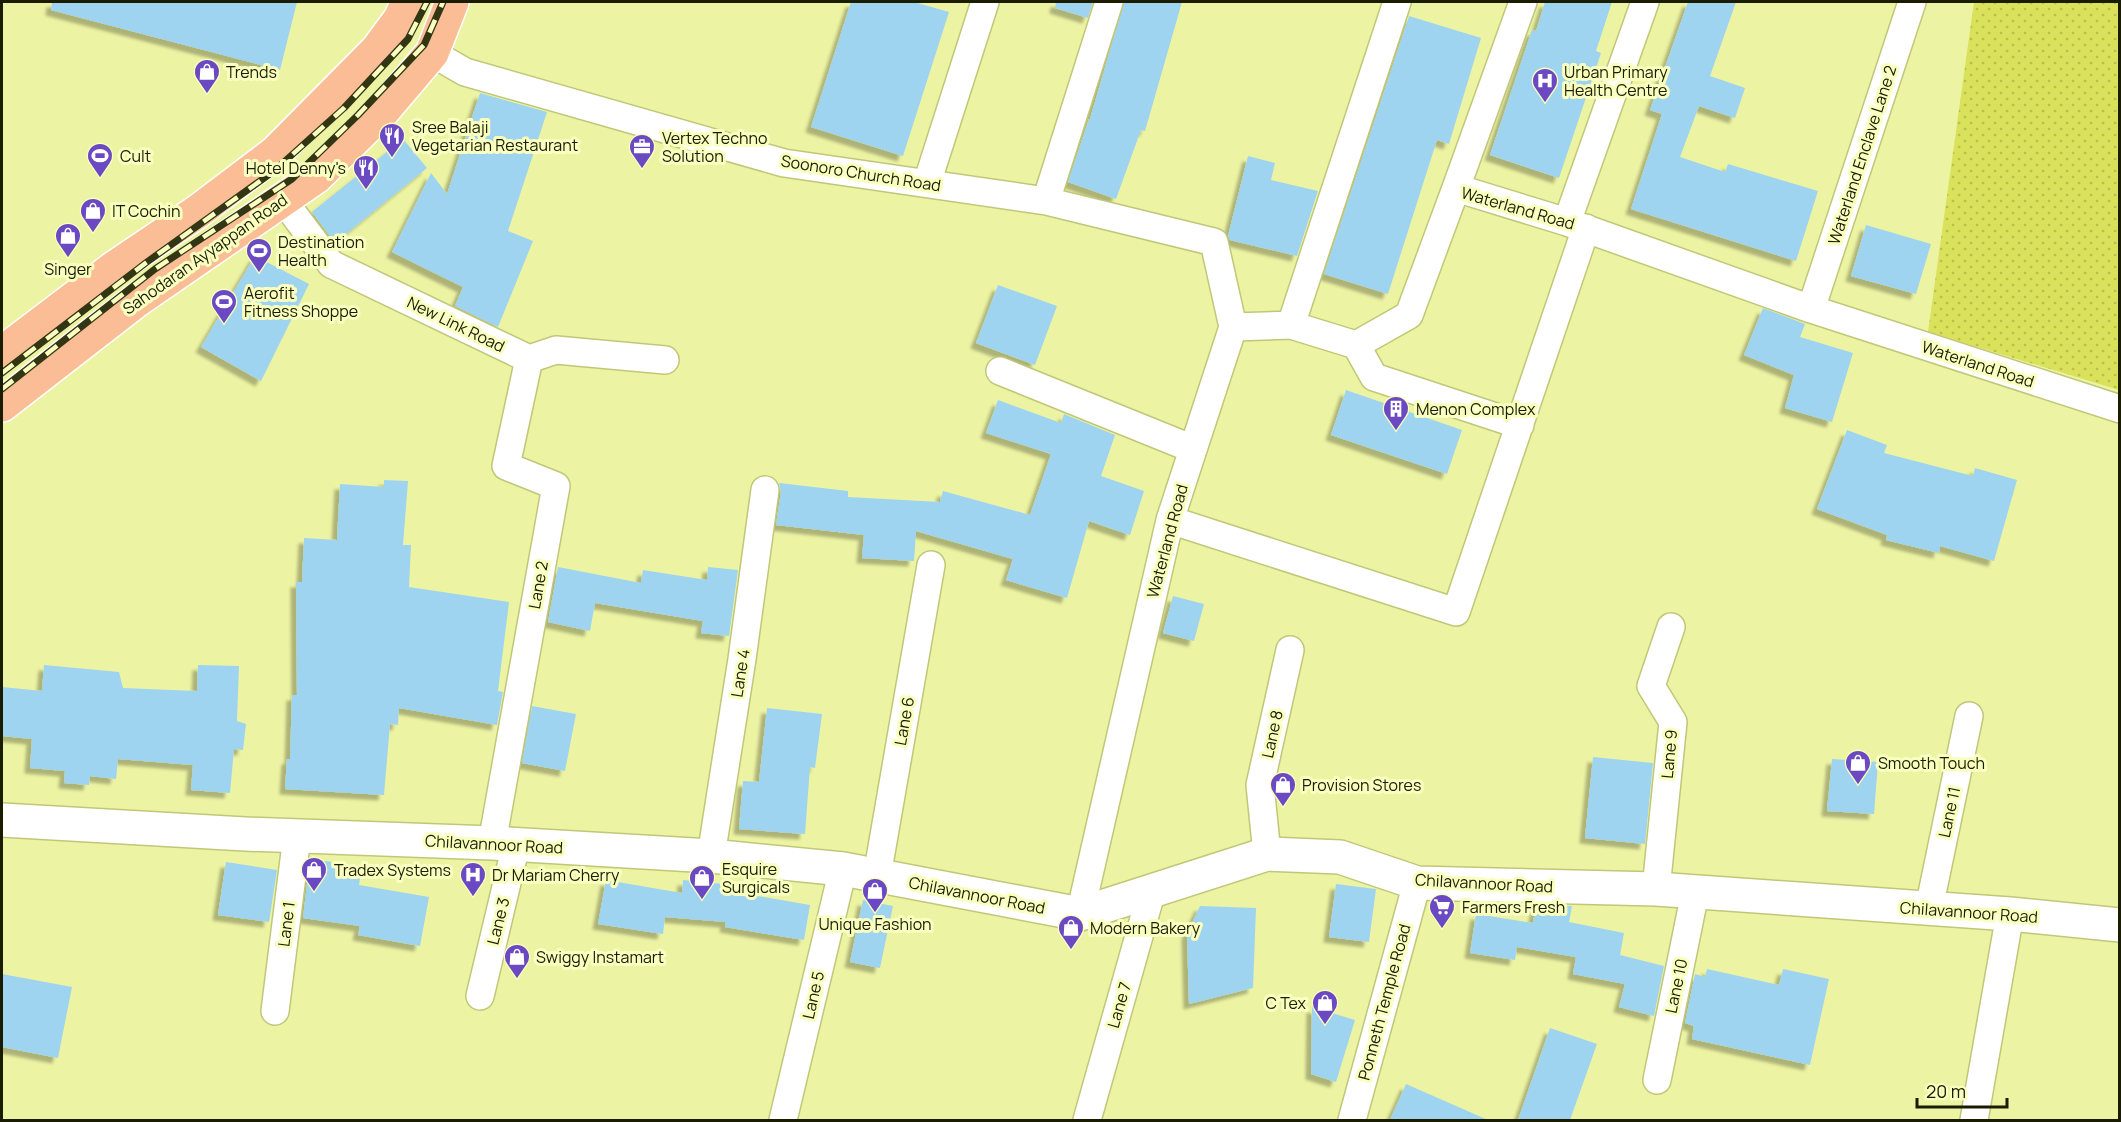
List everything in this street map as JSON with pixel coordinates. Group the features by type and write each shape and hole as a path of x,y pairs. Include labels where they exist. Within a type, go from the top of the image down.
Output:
{"main road":[{"path":"2,353 114,268 197,212 275,153 377,50 400,19 408,2"},
{"name":"Sahodaran Ayyappan Road","path":"2,405 136,301 316,177 382,112 432,53 452,2"}],"street":[{"path":"927,183 985,2"},
{"path":"1046,201 1109,2"},
{"path":"1291,325 1397,2"},
{"path":"1456,188 1523,2"},
{"path":"1170,520 1456,612 1520,424 1577,225 1645,2"},
{"name":"Waterland Enclave Lane 2","path":"1811,309 1912,2"},
{"name":"Soonoro Church Road","path":"432,53 465,72 784,163 1046,201 1214,242 1233,327"},
{"name":"Waterland Road","path":"1356,345 1409,315 1456,188 1577,225 1811,309 2120,409"},
{"name":"New Link Road","path":"283,200 331,264 529,359"},
{"path":"1233,327 1291,325 1356,345 1374,377 1520,424"},
{"name":"Waterland Road","path":"1080,914 1170,520 1233,327"},
{"path":"529,359 556,350 665,360"},
{"name":"Lane 2","path":"504,844 556,486 506,466 529,359"},
{"path":"1000,371 1193,449"},
{"name":"Lane 4","path":"711,856 742,659 765,490"},
{"name":"Lane 6","path":"877,876 931,566"},
{"name":"Lane 9","path":"1656,890 1673,722 1651,686 1671,627"},
{"name":"Lane 8","path":"1267,854 1260,785 1290,650"},
{"name":"Lane 11","path":"1929,908 1969,716"},
{"name":"Chilavannoor Road","path":"2,820 711,856 843,869 1080,914 1267,854 1340,857 1417,883 1656,890 2010,914 2120,925"},
{"name":"Lane 1","path":"275,1011 297,836"},
{"name":"Lane 3","path":"480,996 504,844"},
{"name":"Lane 5","path":"783,1120 843,869"},
{"name":"Ponneth Temple Road","path":"1352,1120 1417,883"},
{"name":"Lane 7","path":"1087,1120 1152,890"},
{"name":"Lane 10","path":"1657,1080 1695,893"},
{"path":"1974,1120 2010,914"}],"green space":[{"path":"1974,2 2119,2 2119,390 1928,332"}],"building":[{"path":"52,2 297,2 280,70 51,10"},
{"path":"851,2 914,2 949,12 903,156 811,127"},
{"path":"1056,2 1093,2 1088,18 1055,8"},
{"path":"1124,2 1182,2 1145,131 1141,130 1116,199 1068,182 1090,119"},
{"name":"Urban Primary Health Centre","path":"1545,2 1612,2 1596,51 1601,53 1559,178 1490,155 1532,30 1536,31"},
{"path":"1688,2 1736,2 1710,76 1745,88 1735,118 1699,106 1680,157 1725,172 1728,164 1818,191 1796,261 1631,209 1662,114 1650,110"},
{"path":"1409,16 1481,38 1449,144 1437,140 1388,294 1324,274"},
{"path":"480,93 547,112 508,231 533,241 498,327 455,306 463,287 392,252 431,173 447,194"},
{"path":"403,139 427,168 335,243 312,212"},
{"path":"1248,156 1275,163 1271,180 1318,191 1297,256 1230,240 1228,236"},
{"path":"1866,225 1931,244 1916,294 1851,276"},
{"path":"255,256 309,284 261,381 201,347"},
{"path":"998,285 1057,306 1035,365 976,343"},
{"path":"1763,308 1805,324 1800,337 1853,353 1832,422 1785,408 1794,375 1744,355"},
{"name":"Menon Complex","path":"1346,390 1462,430 1447,474 1331,435"},
{"path":"998,400 1061,423 1064,414 1115,435 1101,476 1144,491 1130,535 1089,521 1067,598 1006,580 1013,559 916,531 914,561 862,558 864,535 776,525 781,492 779,483 848,491 848,497 940,502 943,491 1030,515 1051,454 986,433"},
{"path":"1847,430 1887,445 1884,453 1973,476 1975,468 2017,480 1994,561 1940,546 1939,553 1886,540 1887,535 1817,509"},
{"path":"384,480 408,481 403,545 411,545 409,587 509,602 498,691 503,692 497,725 399,708 398,725 390,724 384,795 285,789 287,759 290,759 292,695 297,695 296,582 302,582 304,538 337,540 340,484 384,487"},
{"path":"558,567 641,583 643,570 707,580 708,567 738,570 729,636 701,633 703,621 595,603 590,631 548,622"},
{"path":"1173,596 1204,604 1194,641 1163,633"},
{"path":"44,665 119,672 123,688 197,691 198,665 239,666 237,721 246,724 243,750 234,749 230,793 191,790 193,765 118,759 116,779 90,776 89,785 64,783 65,771 30,768 32,739 2,736 2,687 42,691"},
{"path":"532,706 576,714 565,771 522,763"},
{"path":"767,708 822,714 815,768 810,767 805,834 739,829 743,781 759,782"},
{"path":"1593,757 1653,763 1645,844 1585,838"},
{"path":"1832,759 1878,762 1874,814 1827,811"},
{"path":"310,859 362,866 359,885 429,897 420,946 358,935 360,926 303,918"},
{"path":"226,862 277,870 269,922 218,915"},
{"path":"606,880 682,893 683,880 723,884 723,890 810,905 804,940 725,927 726,922 665,917 663,934 598,924"},
{"path":"1336,884 1376,889 1369,942 1329,937"},
{"path":"863,900 893,906 880,968 850,962"},
{"path":"1536,905 1572,906 1569,922 1624,933 1620,955 1664,966 1654,1016 1619,1007 1625,984 1573,974 1576,957 1517,947 1515,960 1470,953 1476,914 1533,923"},
{"path":"1200,906 1256,908 1253,988 1189,1004 1187,934"},
{"path":"1707,969 1779,985 1783,969 1829,979 1810,1065 1692,1039 1694,1026 1685,1023 1695,974 1705,977"},
{"path":"2,974 72,987 58,1058 2,1047"},
{"path":"1312,1007 1355,1020 1336,1082 1311,1074"},
{"path":"1550,1028 1597,1044 1570,1120 1518,1120"},
{"path":"1406,1084 1488,1120 1390,1120"}],"railway":[{"path":"2,373 147,262 274,171 344,108 408,39 427,2"},
{"path":"2,389 155,269 292,179 358,115 424,45 443,2"}],"place":[{"name":"Trends","path":"207,95"},
{"name":"Urban Primary Health Centre","path":"1545,104"},
{"name":"Sree Balaji Vegetarian Restaurant","path":"392,159"},
{"name":"Vertex Techno Solution","path":"642,170"},
{"name":"Cult","path":"100,179"},
{"name":"Hotel Denny's","path":"366,191"},
{"name":"IT Cochin","path":"93,234"},
{"name":"Singer","path":"68,259"},
{"name":"Destination Health","path":"259,274"},
{"name":"Aerofit Fitness Shoppe","path":"224,325"},
{"name":"Menon Complex","path":"1396,432"},
{"name":"Smooth Touch","path":"1858,786"},
{"name":"Provision Stores","path":"1283,808"},
{"name":"Tradex Systems","path":"314,893"},
{"name":"Dr Mariam Cherry","path":"473,898"},
{"name":"Esquire Surgicals","path":"702,901"},
{"name":"Unique Fashion","path":"875,914"},
{"name":"Farmers Fresh","path":"1442,930"},
{"name":"Modern Bakery","path":"1071,951"},
{"name":"Swiggy Instamart","path":"517,980"},
{"name":"C Tex","path":"1325,1026"}]}
